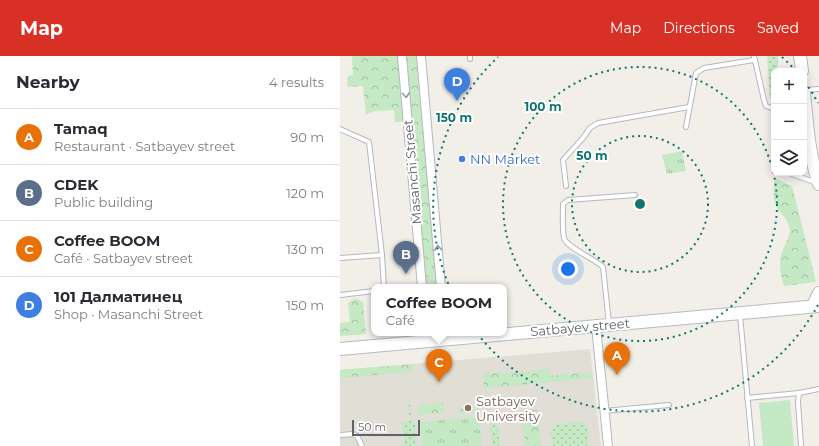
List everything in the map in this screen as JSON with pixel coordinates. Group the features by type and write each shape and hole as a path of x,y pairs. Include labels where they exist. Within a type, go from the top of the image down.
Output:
{"main road":[{"path":"800,56 802,68"},
{"path":"807,132 819,185"},
{"path":"816,306 819,293"},
{"name":"Satbayev street","path":"507,332 609,325 816,306"},
{"name":"Satbayev street","path":"340,349 427,337 445,336"}],"street":[{"name":"Masanchi Street","path":"402,56 422,284"},
{"name":"Masanchi Street","path":"421,56 441,284"},
{"path":"596,326 608,446"}],"lane":[{"path":"686,127 696,72 704,68 754,58 766,106 771,108"},
{"path":"807,90 819,89"},
{"path":"566,186 562,160 583,138 590,128 598,123 689,107"},
{"path":"340,129 369,142 382,255 384,284"},
{"path":"796,176 819,185"},
{"path":"609,325 604,267 598,261 568,245 564,239 562,204 568,200 635,195"},
{"path":"340,258 382,255"},
{"path":"340,295 371,291"},
{"path":"740,313 752,446"},
{"path":"747,398 799,393 819,389"},
{"path":"799,393 798,402 801,446"},
{"path":"604,411 669,405"},
{"path":"340,435 353,434 357,436 362,446"}],"shaded area":[{"name":"Satbayev University","path":"590,349 601,446 340,446 340,370"}],"green space":[{"path":"352,56 399,56 404,122 395,122 394,110 375,111 366,114 363,86 347,87 348,76 353,75"},
{"path":"405,56 416,56 437,284 426,284"},
{"path":"767,56 778,56 778,68 771,68 770,99"},
{"path":"682,151 686,171 667,174 662,155"},
{"path":"775,178 792,186 816,282 784,286 780,260 790,229 775,204"},
{"path":"355,298 363,302 366,334 340,336 340,323 350,322 348,303"},
{"path":"414,364 410,372 340,378 340,370"},
{"path":"549,369 549,376 590,372 593,378 486,388 486,390 484,390 483,373 510,373"},
{"path":"790,400 794,446 763,446 759,403"},
{"path":"408,403 410,403 412,423 415,423 417,446 404,446 402,422 410,421"},
{"path":"443,403 444,413 419,415 418,405"},
{"path":"478,407 478,412 459,413 459,408"},
{"path":"537,410 541,446 525,446 521,411"},
{"path":"489,414 496,414 500,446 492,446"},
{"path":"479,417 482,445 422,446 420,422"},
{"path":"583,422 588,427 589,446 552,446 550,431 556,424"}],"place":[{"name":"101 Далматинец","path":"457,101"},
{"name":"NN Market","path":"462,159"},
{"name":"CDEK","path":"406,274"},
{"name":"Tamaq","path":"617,375"},
{"name":"Coffee BOOM","path":"439,382"},
{"name":"Satbayev University","path":"468,408"}]}
